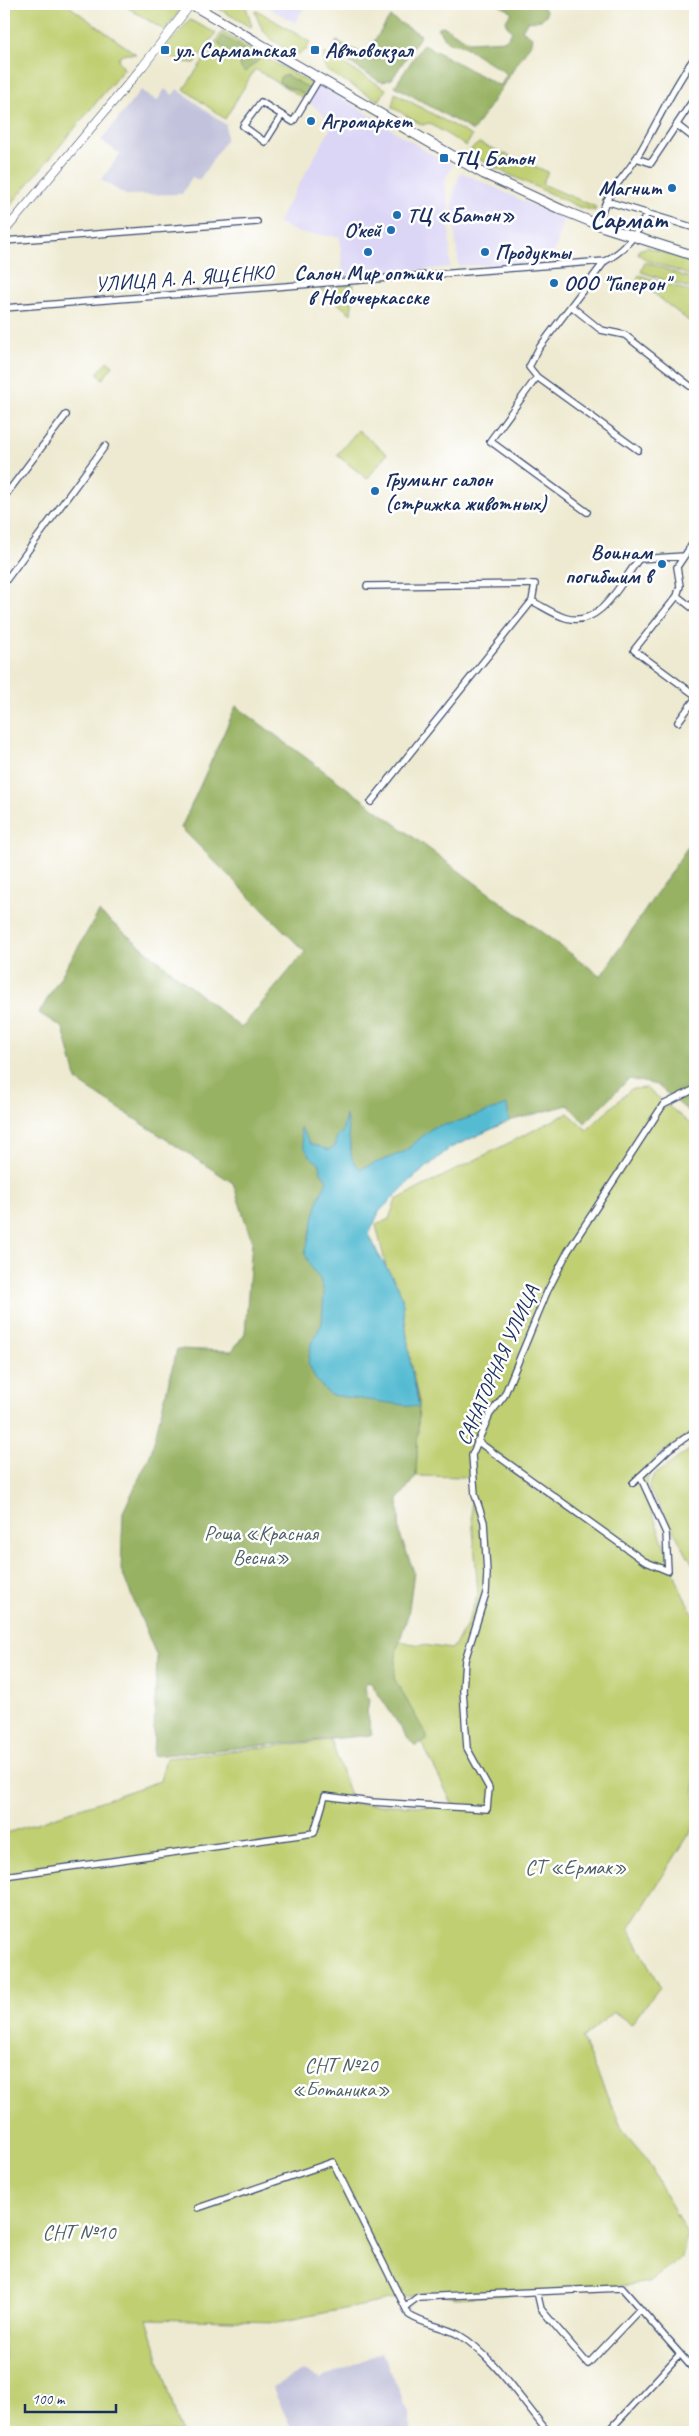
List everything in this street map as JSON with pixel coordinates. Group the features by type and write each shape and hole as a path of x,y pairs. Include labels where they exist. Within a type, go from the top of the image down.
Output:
{"main road":[{"path":"4,232 143,66 191,4 319,79 461,158 562,210 695,256"},
{"path":"201,4 461,158 524,188 635,235 695,251"}],"street":[{"path":"600,220 606,200 636,158 695,57"},
{"path":"282,115 265,142 243,126 261,102 282,115 293,122 319,79"},
{"path":"636,158 651,163 690,103"},
{"path":"677,125 695,139"},
{"path":"606,200 695,228"},
{"path":"638,450 537,376 529,367 539,348 605,261 621,252 635,235 647,213"},
{"path":"4,241 257,222"},
{"name":"УЛИЦА А. А. ЯЩЕНКО","path":"4,308 605,261"},
{"path":"571,306 601,330 625,335 690,386"},
{"path":"537,376 490,441 587,512"},
{"path":"4,497 66,415"},
{"path":"4,583 105,446"},
{"path":"678,722 695,697 634,650 677,596 680,586 677,567 695,540"},
{"path":"532,601 567,618 589,618 611,601 623,580 640,559 684,556"},
{"path":"367,586 535,584 532,601 371,802"},
{"path":"677,596 695,610"},
{"name":"САНАТОРНАЯ УЛИЦА","path":"4,1876 314,1833 325,1796 371,1802 487,1809 489,1788 468,1748 463,1690 465,1660 486,1594 484,1522 475,1495 472,1455 490,1414 504,1396 547,1292 568,1251 663,1105 695,1090"},
{"path":"633,1482 669,1449 695,1431"},
{"path":"477,1441 644,1561 668,1571 666,1533 640,1476"},
{"path":"198,2208 333,2162 409,2315 418,2321 459,2335 489,2360 548,2432"},
{"path":"406,2306 418,2297 622,2288 695,2371"},
{"path":"537,2292 541,2309 588,2364 640,2309"},
{"path":"608,2432 680,2354"}],"shaded area":[{"path":"262,4 306,4 295,23"},
{"path":"316,84 352,104 427,152 453,165 444,182 449,206 450,267 343,278 340,237 299,233 277,223 332,126 322,113 305,99"},
{"path":"165,89 173,95 177,89 226,125 226,140 199,180 192,177 182,194 126,195 101,180 120,154 101,140 141,90 157,101"},
{"path":"461,172 564,220 555,250 546,262 459,266 452,208 454,192"},
{"path":"382,2352 410,2415 410,2432 293,2432 272,2387 302,2371 321,2378"}],"green space":[{"path":"4,4 66,4 136,54 122,54 118,59 124,69 4,213"},
{"path":"122,4 180,4 181,10 164,30"},
{"path":"211,4 245,4 252,26 250,27"},
{"path":"498,4 539,4 546,10 546,15 541,20 527,22 522,30 532,37 531,43 473,131 395,86 423,44 501,85 507,74 462,45 448,42 437,28 443,26 469,42 506,40 512,32 505,22 512,12"},
{"path":"255,11 260,12 310,42 306,50 296,55 275,42 265,33"},
{"path":"390,17 421,35 392,79 383,82 379,81 331,51 337,41 365,55"},
{"path":"190,20 216,33 195,63 183,62 161,53"},
{"path":"222,32 313,85 305,99 255,69 225,119 184,89"},
{"path":"223,36 259,60 245,72 241,69 240,64 218,43"},
{"path":"325,53 386,89 379,101 327,71 323,63"},
{"path":"286,75 309,88 307,96 279,82 280,77"},
{"path":"395,93 472,136 466,146 429,123 422,125 392,107"},
{"path":"479,143 548,172 542,184 596,207 595,211 579,207 493,167 471,154 471,149"},
{"path":"647,247 695,263 695,277 648,261 638,254 639,250"},
{"path":"645,262 695,280 695,290 641,272"},
{"path":"639,275 695,293 695,326 637,280"},
{"path":"354,284 351,314 320,289"},
{"path":"107,361 113,366 103,379 97,374"},
{"path":"358,430 387,454 367,479 337,455"},
{"name":"Роща «Красная Весна»","path":"236,706 601,976 695,836 695,1117 657,1085 629,1079 585,1123 568,1105 509,1121 450,1148 412,1179 379,1212 369,1234 378,1254 398,1286 402,1298 411,1367 419,1402 416,1476 398,1500 400,1535 414,1572 408,1615 397,1649 394,1678 428,1738 416,1746 409,1740 371,1683 366,1682 365,1689 369,1700 367,1712 372,1735 153,1756 157,1657 121,1570 123,1512 151,1453 177,1349 232,1351 245,1333 252,1242 233,1183 77,1081 63,1028 39,1013 99,912 241,1028 305,952 181,828"},
{"path":"647,1088 695,1128 695,1430 655,1458 644,1490 681,1591 695,1618 695,1825 629,1929 660,1987 631,2024 614,2012 582,2039 623,2131 646,2158 687,2234 682,2258 649,2282 615,2287 455,2298 431,2292 278,2322 147,2319 181,2432 4,2432 4,1834 160,1781 166,1758 331,1740 353,1804 454,1807 393,1685 363,1637 452,1649 466,1627 478,1594 469,1477 416,1476 419,1402 376,1225 389,1219 396,1200 568,1113 587,1130 631,1089"},
{"path":"695,1446 695,1568 648,1487 654,1475"}],"water":[{"path":"507,1105 509,1121 450,1148 412,1179 379,1212 369,1234 378,1254 398,1286 402,1298 411,1367 419,1407 330,1395 316,1380 308,1363 311,1344 322,1323 324,1293 320,1279 311,1268 305,1253 318,1201 327,1180 321,1172 320,1164 311,1157 305,1148 300,1127 311,1144 329,1150 336,1145 336,1138 342,1132 346,1115 352,1159 360,1169 404,1152 433,1127 453,1123"}],"place":[{"name":"ул. Сарматская","path":"165,50"},
{"name":"Автовокзал","path":"315,50"},
{"name":"Агромаркет","path":"311,121"},
{"name":"ТЦ Батон","path":"444,158"},
{"name":"Магнит","path":"672,188"},
{"name":"ТЦ «Батон»","path":"397,215"},
{"name":"О’кей","path":"391,230"},
{"name":"Салон Мир оптики в Новочеркасске","path":"368,252"},
{"name":"Продукты","path":"485,252"},
{"name":"ООО \"Гиперон\"","path":"554,283"},
{"name":"Груминг салон (стрижка животных)","path":"375,491"},
{"name":"Воинам погибшим в","path":"662,564"}],"district":[{"name":"Сармат","path":"629,219"}],"park label":[{"name":"СТ «Ермак»","path":"576,1867"},
{"name":"СНТ №20 «Ботаника»","path":"341,2077"},
{"name":"СНТ №10","path":"79,2232"}]}
